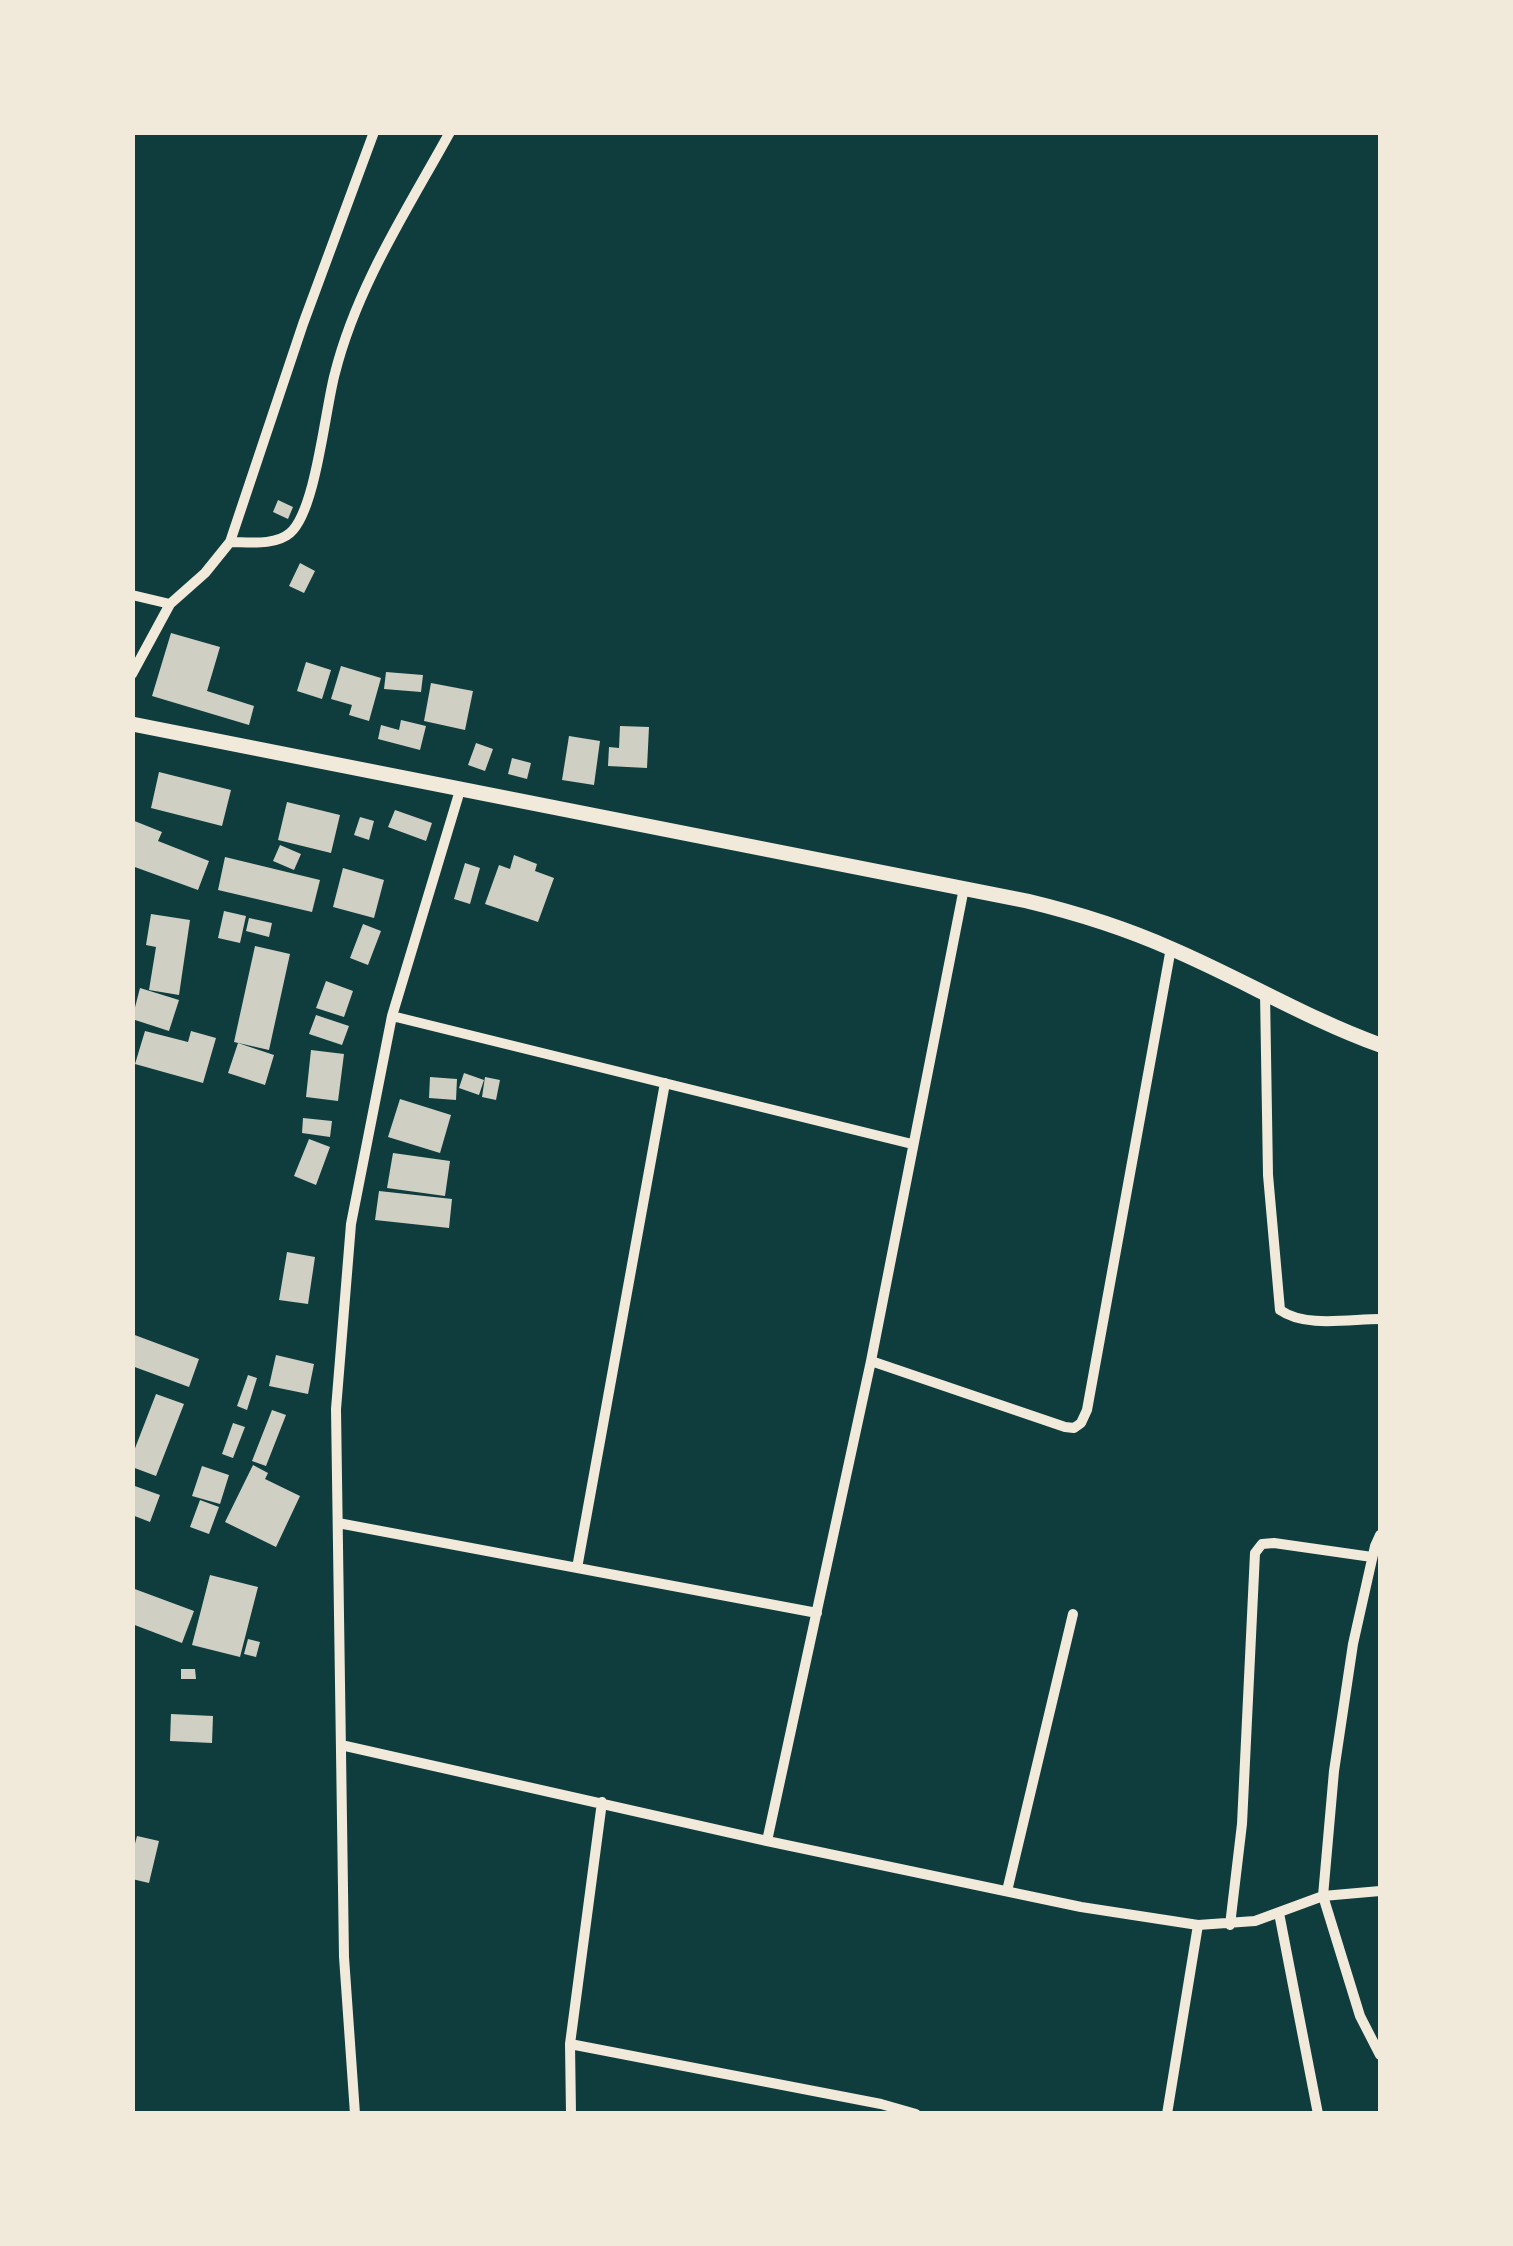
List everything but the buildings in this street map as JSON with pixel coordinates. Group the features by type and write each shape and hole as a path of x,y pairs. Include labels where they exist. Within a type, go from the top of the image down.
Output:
{"street":[{"path":"132,674 170,604 206,573 230,542 303,324 374,132"},
{"path":"230,542 269,541 289,534 305,512 335,371 368,279 450,132"},
{"path":"132,594 170,604"},
{"path":"132,724 964,888 1090,917 1171,948 1340,1031 1380,1044"},
{"path":"355,2114 344,1957 336,1409 351,1224 392,1016 461,787"},
{"path":"767,1841 871,1361 964,888"},
{"path":"871,1361 1065,1427 1074,1428 1081,1423 1171,948"},
{"path":"1265,993 1268,1175 1280,1310 1290,1318 1380,1319"},
{"path":"392,1016 912,1144"},
{"path":"577,1568 664,1083"},
{"path":"338,1524 817,1613"},
{"path":"1380,1535 1354,1644 1334,1771 1323,1896 1360,2016 1380,2055"},
{"path":"1230,1925 1242,1824 1255,1552 1262,1544 1274,1542 1372,1557"},
{"path":"1007,1891 1073,1614"},
{"path":"341,1744 767,1841 1080,1907 1198,1925 1255,1921 1323,1896 1380,1892"},
{"path":"571,2114 570,2044 602,1802"},
{"path":"1279,1912 1318,2114"},
{"path":"1167,2114 1198,1925"},
{"path":"570,2044 916,2114"}]}
